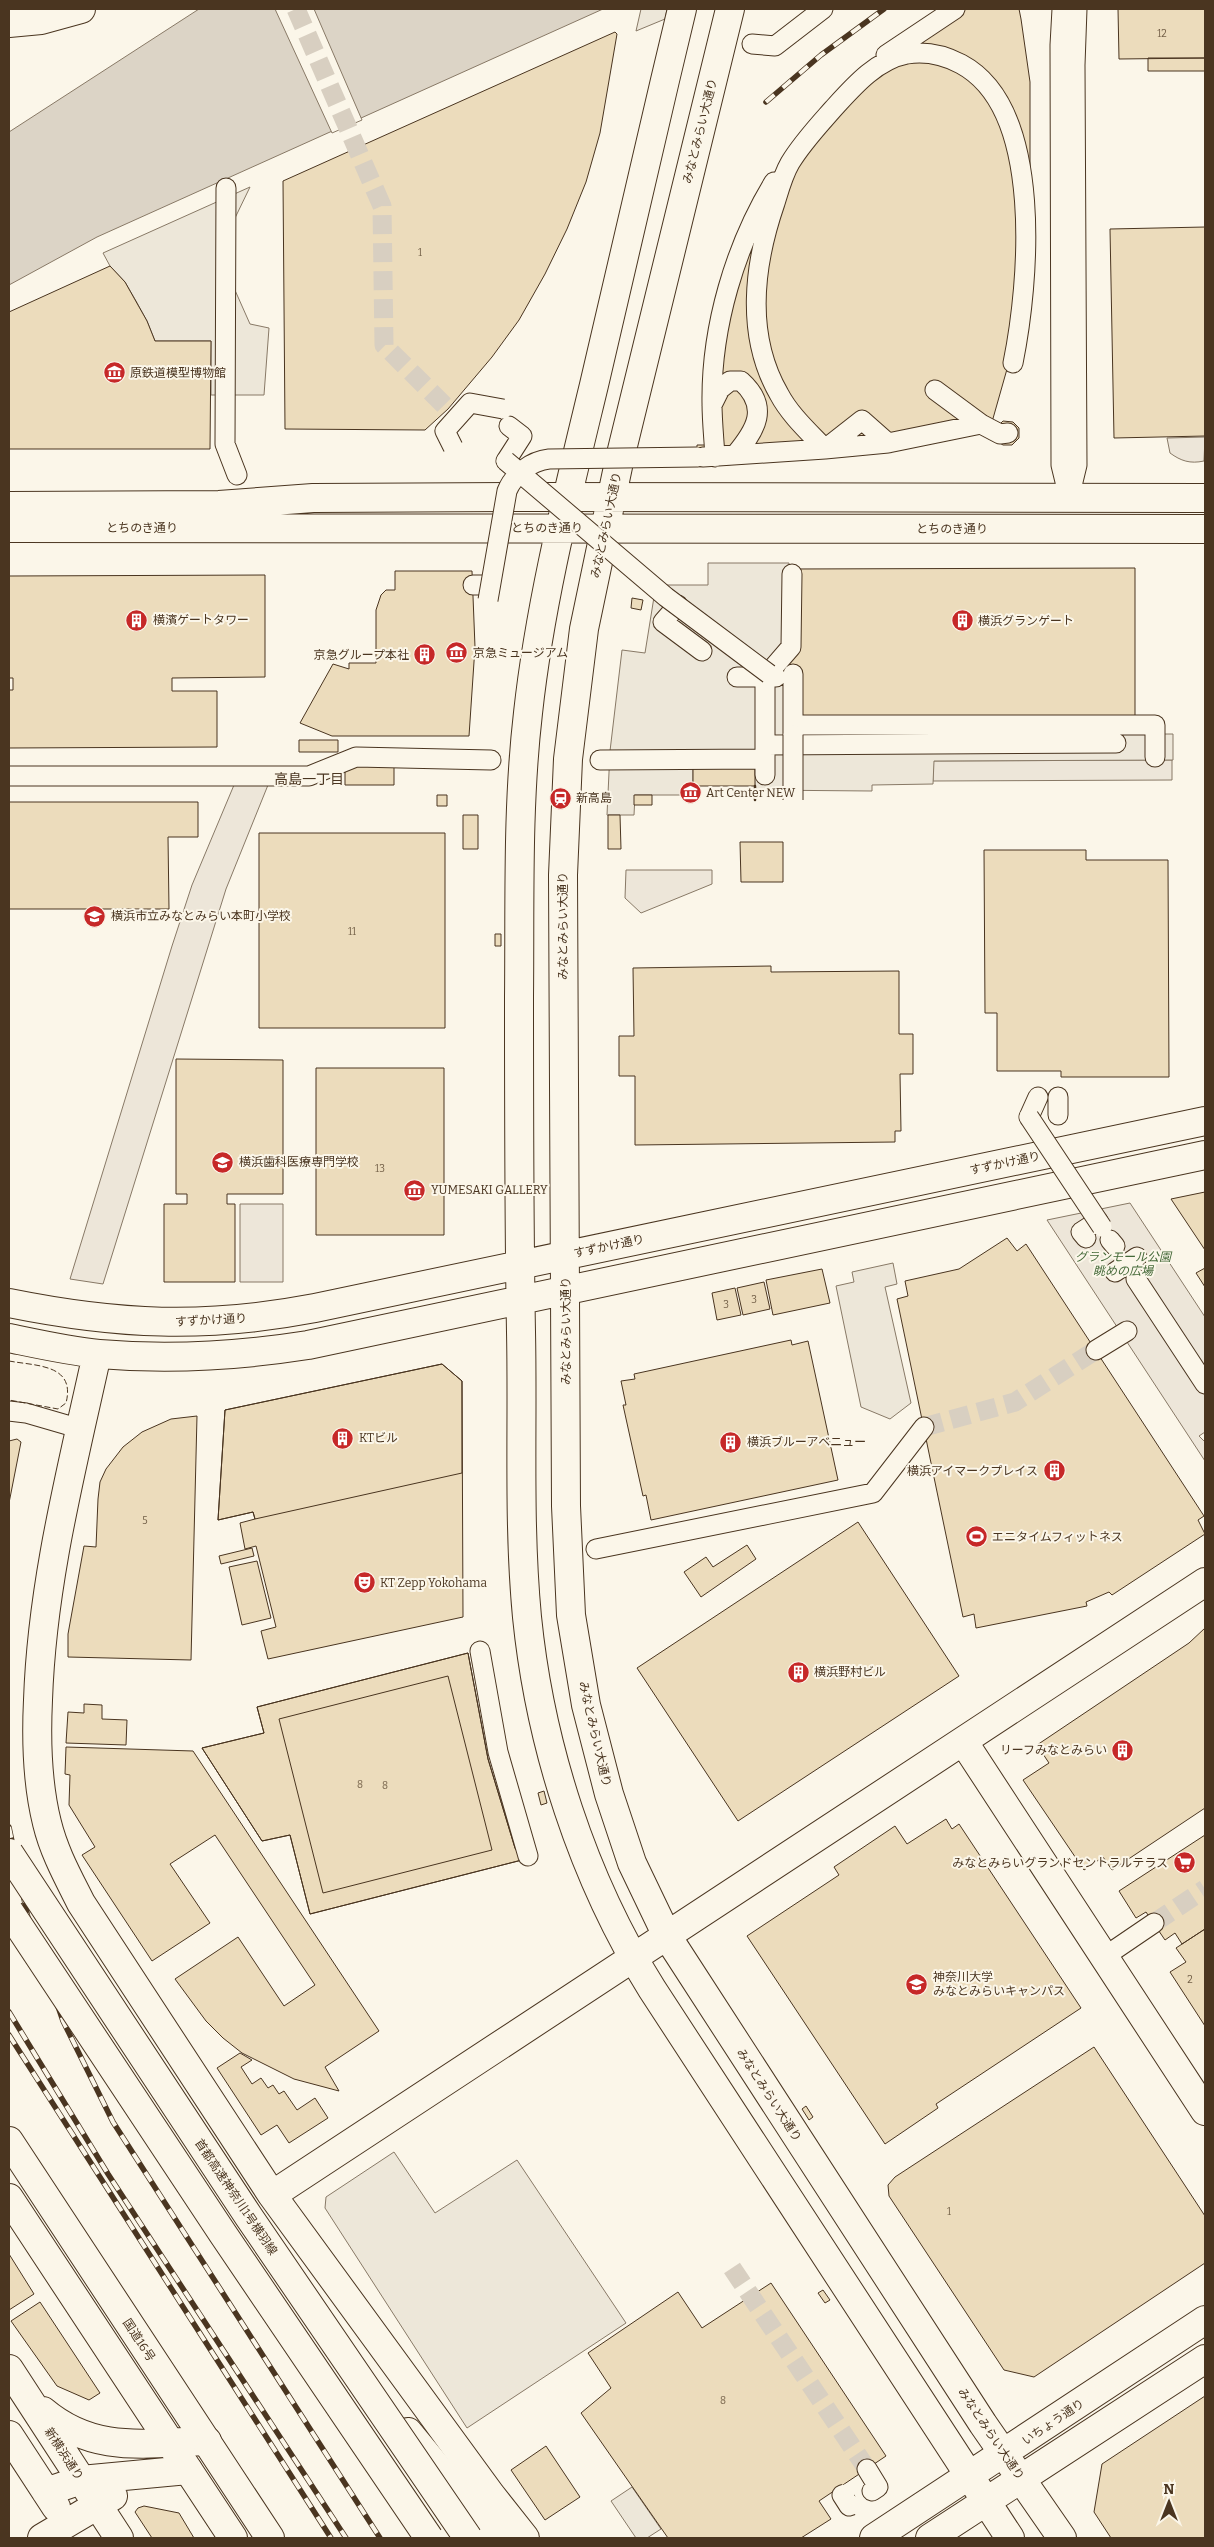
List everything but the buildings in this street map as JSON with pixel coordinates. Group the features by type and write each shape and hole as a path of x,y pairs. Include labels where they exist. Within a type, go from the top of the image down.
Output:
{"main road":[{"path":"12,19 41,20 81,9"},
{"name":"みなとみらい大通り","path":"730,9 605,528 584,629 568,759 563,875 566,1506 571,1615 586,1705 608,1794 632,1863 666,1936 1004,2454 1062,2538"},
{"path":"682,10 568,497 540,635 523,759 518,873 522,1507 527,1619 543,1716 568,1808 614,1924 633,1958 1010,2538"},
{"path":"612,497 1205,498"},
{"name":"とちのき通り","path":"9,506 219,505 313,498 612,497"},
{"name":"とちのき通り","path":"9,528 1205,529"},
{"name":"すずかけ通り","path":"9,1302 100,1318 191,1323 252,1318 302,1310 520,1265 1205,1121"},
{"path":"9,1338 97,1354 146,1357 190,1358 255,1353 308,1344 566,1291 1205,1155"},
{"path":"97,1354 58,1534 41,1638 36,1737 39,1779 47,1824 59,1861 81,1903 272,2195 480,2480 525,2538"},
{"path":"87,1399 93,1389 112,1373 146,1357"},
{"path":"272,2195 1205,1582"},
{"path":"963,1742 1205,2110"},
{"name":"首都高速神奈川1号横羽線","path":"9,1853 335,2344 468,2538"},
{"path":"9,1910 423,2531"},
{"name":"国道16号","path":"9,2140 270,2538"},
{"path":"9,2198 170,2442 175,2471 233,2538"},
{"name":"いちょう通り","path":"874,2538 1205,2320"},
{"path":"335,2344 496,2538"},
{"path":"930,2538 1205,2359"},
{"name":"新横浜通り","path":"9,2369 119,2538"},
{"path":"28,2399 71,2432 93,2440 122,2443 207,2441"},
{"path":"9,2435 71,2531"},
{"path":"46,2492 81,2480 175,2471"},
{"path":"42,2538 71,2531 98,2505 139,2481 175,2471"}],"street":[{"path":"807,9 762,45 823,9"},
{"path":"706,457 706,436 712,404 716,346 727,294 760,204 779,173 821,116 856,80 883,57 955,9"},
{"path":"1062,9 1060,45 1061,465 1069,498"},
{"path":"1069,498 1078,465 1075,66 1077,9"},
{"path":"825,450 789,410 778,394 763,354 757,320 757,275 760,250 764,232 790,164 806,140 846,95 878,66 891,59 920,53 950,58 969,68 985,82 1006,118 1013,138 1022,179 1026,242 1020,325 1013,363"},
{"path":"226,188 225,444 237,475"},
{"path":"712,404 720,390 730,381 741,381 756,400 758,412 756,423 746,442 735,455"},
{"path":"935,390 981,424 1000,434 1008,433"},
{"path":"454,447 445,430 453,413 470,403 506,418 522,436 506,461 672,601 769,674 792,675"},
{"path":"825,450 862,420 888,443"},
{"path":"483,590 510,484 530,464 549,459 706,457 825,450 888,443 981,424"},
{"path":"765,760 765,677 791,647 792,574"},
{"path":"672,601 663,622 678,638 702,651"},
{"path":"737,677 792,675"},
{"path":"792,675 793,800"},
{"path":"793,730 1155,725 1153,748"},
{"path":"600,760 765,760 1116,743"},
{"path":"9,776 309,776 356,757 491,760"},
{"path":"1038,1097 1029,1117 1205,1384"},
{"path":"1086,1238 1082,1232 1119,1254"},
{"path":"1096,1350 1127,1331"},
{"path":"9,1411 26,1413 81,1429"},
{"path":"596,1549 873,1493 924,1427"},
{"path":"480,1651 493,1753 528,1856"},
{"path":"1104,1957 1154,1923"}],"green space":[{"path":"1205,437 1204,461 1186,461 1170,453 1167,438"},
{"path":"1172,760 1172,780 933,781 933,761"},
{"path":"234,785 268,785 226,889 103,1284 70,1279 192,885"},
{"path":"626,870 712,870 712,884 641,913 625,898"},
{"name":"グランモール公園 眺めの広場","path":"1130,1203 1205,1317 1205,1432 1199,1436 1205,1442 1205,1461 1047,1220"},
{"path":"240,1204 283,1204 283,1282 240,1282"}],"shaded area":[{"path":"199,9 603,9 97,237 9,285 9,132"},
{"path":"641,9 667,9 665,19 636,31"},
{"path":"250,187 235,218 232,235 234,288 250,324 269,328 264,395 211,395 211,341 155,341 147,321 125,282 110,266 103,253"},
{"path":"708,563 789,563 788,735 1173,734 1173,760 934,761 933,784 872,785 872,791 755,790 754,764 693,764 693,795 635,795 634,815 607,815 610,751 622,650 645,653 654,597 663,585 708,585"},
{"path":"893,1263 897,1284 885,1287 911,1403 890,1419 861,1407 836,1286 854,1282 852,1272"},
{"path":"394,2152 435,2213 517,2160 626,2323 467,2428 325,2208 326,2197"},
{"path":"632,2487 661,2529 647,2538 636,2538 611,2501"}],"pier":[{"path":"275,9 314,9 362,120 332,133"}],"tunnel":[{"path":"296,9 382,206 384,345 448,409"},
{"path":"924,1427 1015,1402 1096,1350"},
{"path":"1154,1923 1205,1889"},
{"path":"732,2268 867,2469"}],"railway":[{"path":"766,102 821,55 884,9"},
{"path":"9,1827 28,1918 63,2021 113,2122 380,2538"},
{"path":"9,2012 108,2174 346,2538"},
{"path":"9,2035 331,2538"}],"fence":[{"path":"9,1361 51,1369 65,1381 68,1390 66,1403 58,1409 9,1400"}],"wall":[{"path":"755,786 755,800"}],"place":[{"name":"原鉄道模型博物館","path":"114,373"},
{"name":"横濱ゲートタワー","path":"137,620"},
{"name":"横浜グランゲート","path":"962,621"},
{"name":"京急ミュージアム","path":"457,653"},
{"name":"京急グループ本社","path":"425,655"},
{"name":"Art Center NEW","path":"690,793"},
{"name":"新高島","path":"560,798"},
{"name":"横浜市立みなとみらい本町小学校","path":"95,916"},
{"name":"横浜歯科医療専門学校","path":"223,1162"},
{"name":"YUMESAKI GALLERY","path":"415,1190"},
{"name":"KTビル","path":"343,1438"},
{"name":"横浜ブルーアベニュー","path":"731,1442"},
{"name":"横浜アイマークプレイス","path":"1054,1471"},
{"name":"エニタイムフィットネス","path":"976,1537"},
{"name":"KT Zepp Yokohama","path":"364,1583"},
{"name":"横浜野村ビル","path":"798,1672"},
{"name":"リーフみなとみらい","path":"1123,1750"},
{"name":"みなとみらいグランドセントラルテラス","path":"1184,1863"},
{"name":"神奈川大学 みなとみらいキャンパス","path":"917,1984"}],"district":[{"name":"高島一丁目","path":"309,779"}]}
